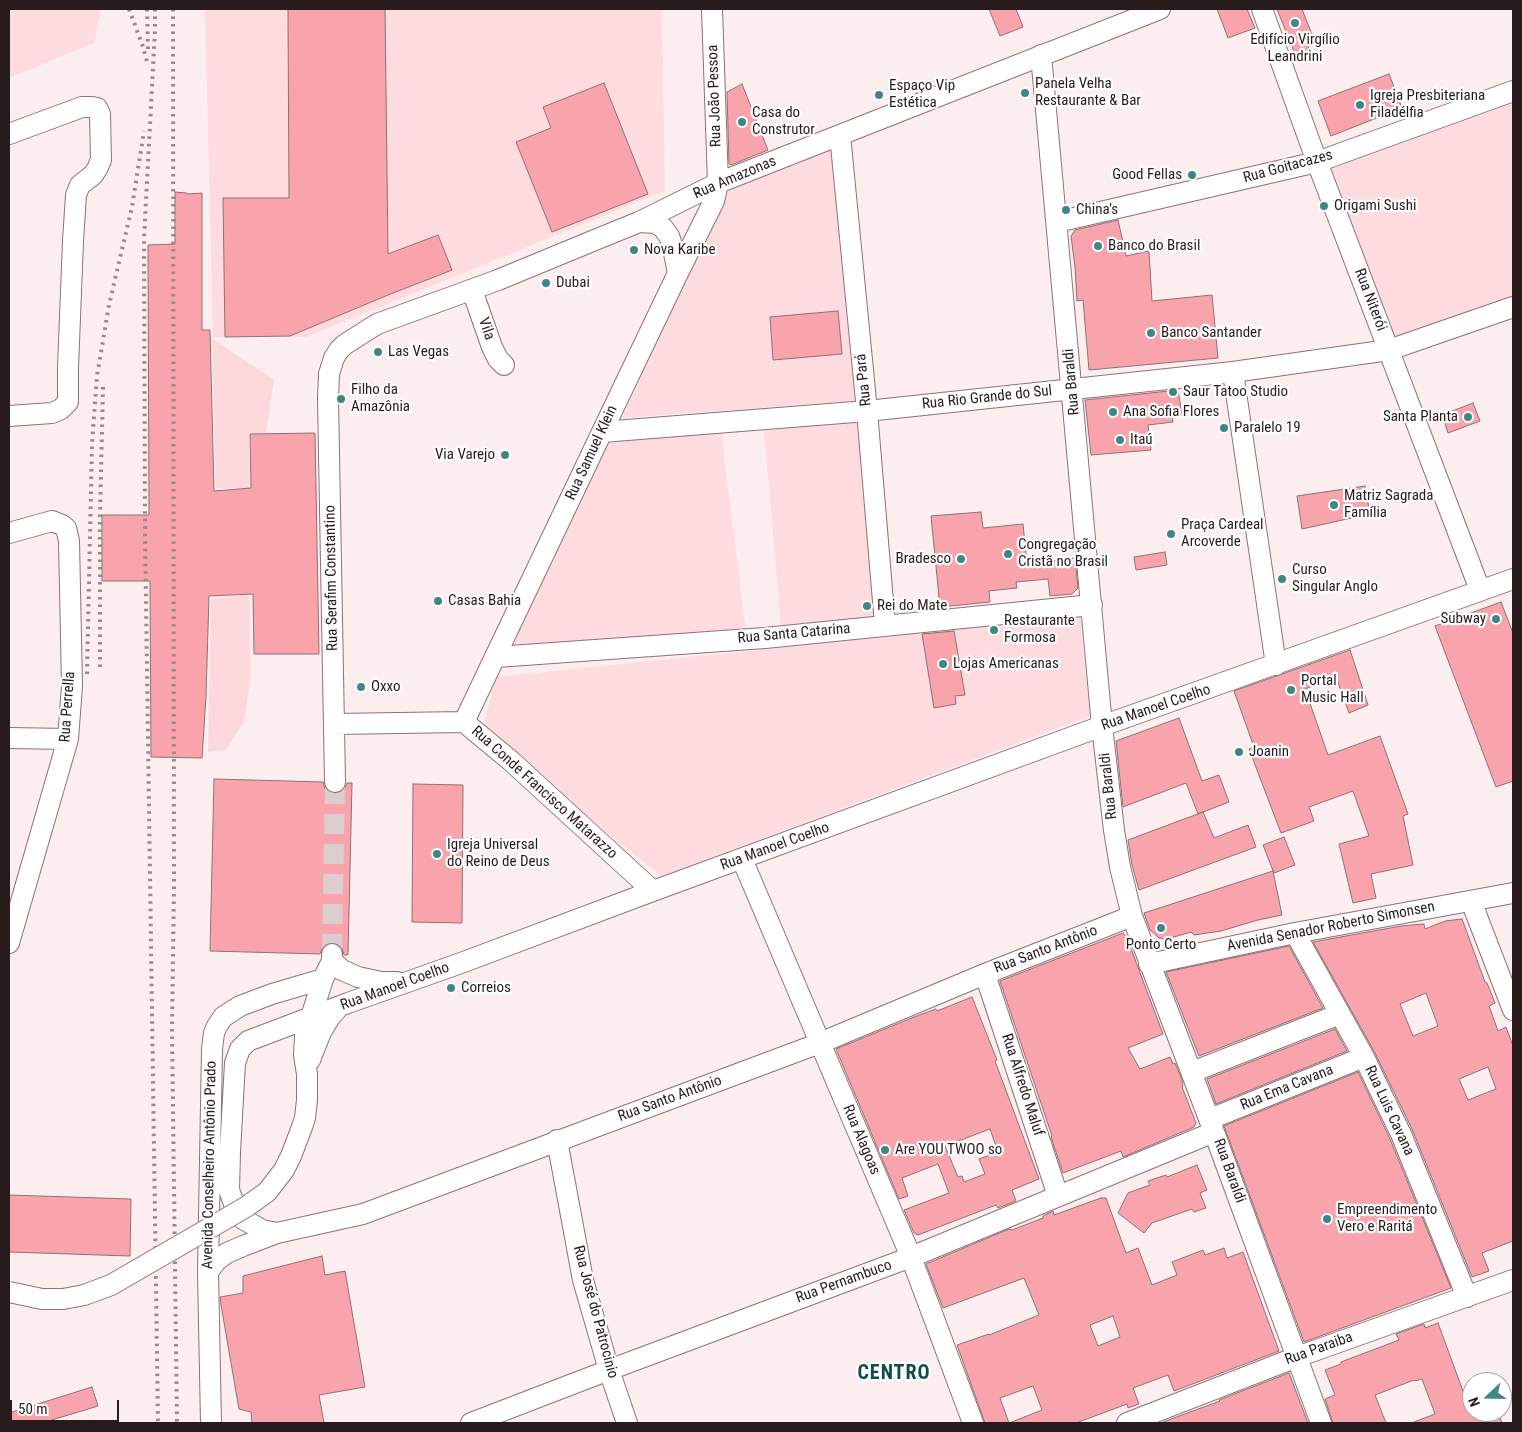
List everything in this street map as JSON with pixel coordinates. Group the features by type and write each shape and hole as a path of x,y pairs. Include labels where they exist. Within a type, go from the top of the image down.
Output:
{"street":[{"name":"Rua João Pessoa","path":"712,9 718,183"},
{"name":"Rua Amazonas","path":"329,374 334,358 339,350 377,324 472,290 639,222 718,183 1160,9"},
{"name":"Rua Niterói","path":"1262,9 1480,590"},
{"name":"Rua Baraldi","path":"1041,55 1102,726 1120,867 1132,916 1149,964 1212,1125 1321,1423"},
{"name":"Rua Goitacazes","path":"1057,222 1318,162 1513,90"},
{"path":"9,134 82,107 97,108 100,114 101,160 92,176 80,185 76,196 68,402 52,413 9,416"},
{"name":"Rua Pará","path":"840,135 867,411 885,625"},
{"name":"Rua Samuel Klein","path":"464,722 714,201 718,183"},
{"path":"639,222 656,223 663,228 673,248 678,273"},
{"name":"Vila","path":"472,290 492,347 498,359 504,365"},
{"name":"Rua Rio Grande do Sul","path":"602,432 867,411 1232,372 1389,350 1513,307"},
{"path":"1232,372 1276,665"},
{"name":"Rua Serafim Constantino","path":"329,374 335,782"},
{"name":"Rua Perrella","path":"9,533 52,521 62,524 66,528 69,541 72,686 68,739 9,943"},
{"name":"Rua Manoel Coelho","path":"277,1232 262,1230 243,1219 232,1200 228,1182 235,1063 237,1055 248,1041 1102,726 1513,579"},
{"name":"Rua Santa Catarina","path":"496,657 766,638 1092,605"},
{"name":"Rua Conde Francisco Matarazzo","path":"334,724 464,722 511,761 653,891"},
{"path":"9,738 68,739"},
{"name":"Rua Alagoas","path":"742,859 911,1257 973,1423"},
{"name":"Avenida Senador Roberto Simonsen","path":"1149,964 1295,933 1513,893"},
{"path":"1471,901 1513,1010"},
{"name":"Rua Santo Antônio","path":"208,1272 217,1260 227,1253 277,1232 363,1214 820,1043 985,974 1132,916"},
{"name":"Rua Luis Cavana","path":"1295,933 1364,1057 1401,1134 1467,1298"},
{"path":"9,1292 42,1300 63,1299 84,1295 111,1285 246,1207 267,1192 284,1170 305,1118 307,1100 305,1036 329,965 358,977 381,982 407,983"},
{"name":"Avenida Conselheiro Antônio Prado","path":"211,1423 208,1272 212,1049 214,1033 228,1012 329,965"},
{"name":"Rua Alfredo Maluf","path":"985,974 1058,1196"},
{"path":"306,1064 311,1057 321,1032 339,1007"},
{"path":"1192,1072 1340,1014"},
{"path":"271,1034 281,1036 292,1043 306,1064"},
{"name":"Rua Ema Cavana","path":"1212,1125 1364,1057"},
{"name":"Rua Pernambuco","path":"471,1423 498,1418 609,1370 911,1257 1058,1196 1212,1125"},
{"name":"Rua José do Patrocinio","path":"558,1140 583,1280 609,1370 627,1423"},
{"name":"Rua Paraiba","path":"1126,1423 1297,1357 1467,1298 1513,1280"}],"shaded area":[{"path":"9,9 101,9 94,43 9,78"},
{"path":"205,9 662,9 665,191 306,337 213,337"},
{"path":"1513,101 1513,300 1392,344 1330,166"},
{"path":"831,145 855,401 622,418 723,192"},
{"path":"212,338 274,380 266,433 249,433 250,681 244,721 226,750 208,752 211,599 241,596 239,488 216,488"},
{"path":"860,421 875,617 781,626 764,430"},
{"path":"721,431 746,631 506,654 607,443"},
{"path":"1080,617 1090,716 661,876 482,731 496,677"}],"building":[{"path":"288,9 385,9 388,254 438,235 452,270 290,336 225,337 223,198 289,198"},
{"path":"989,9 1016,9 1023,27 1000,36"},
{"path":"1217,9 1247,9 1255,28 1228,38"},
{"name":"Edifício Virgílio Leandrini","path":"1277,9 1302,9 1313,37 1306,40 1311,54 1297,59"},
{"name":"Igreja Presbiteriana Filadélfia","path":"1389,74 1402,108 1331,136 1318,101"},
{"path":"604,83 648,194 552,232 516,142 551,128 543,107"},
{"name":"Casa do Construtor","path":"742,84 768,150 731,165 729,164 727,92"},
{"path":"175,192 187,194 202,193 202,330 210,330 214,491 251,488 250,434 315,433 319,654 254,654 253,594 209,596 202,758 151,757 150,581 102,581 102,515 149,515 148,245 175,244"},
{"name":"Banco Santander","path":"1118,220 1126,256 1149,251 1152,301 1212,295 1218,358 1089,370 1083,300 1077,301 1071,236 1075,230"},
{"path":"838,311 842,354 773,360 770,317"},
{"path":"1178,390 1182,415 1172,416 1173,422 1148,425 1151,450 1091,455 1085,400"},
{"path":"1473,403 1480,421 1448,433 1442,415"},
{"name":"Matriz Sagrada Família","path":"1365,486 1370,514 1302,529 1297,496"},
{"path":"981,512 983,528 1023,524 1027,564 1075,558 1078,588 1072,594 1050,596 1048,579 1016,582 1017,588 989,591 990,602 940,607 931,516"},
{"path":"1165,552 1167,565 1136,570 1134,557"},
{"path":"1501,602 1513,633 1513,781 1496,787 1435,626"},
{"name":"Lojas Americanas","path":"954,631 965,695 955,696 956,704 934,708 922,634"},
{"path":"1350,650 1368,705 1349,713 1336,677 1305,689 1328,755 1380,736 1408,814 1403,816 1413,865 1371,874 1376,898 1353,903 1339,844 1369,836 1353,791 1309,807 1314,821 1281,833 1249,749 1254,747 1234,691"},
{"path":"1179,718 1202,781 1219,775 1229,802 1198,814 1186,783 1123,807 1116,741"},
{"path":"214,779 323,782 325,789 335,794 342,792 347,783 352,783 348,955 344,955 342,948 332,942 326,944 320,954 210,951"},
{"name":"Igreja Universal do Reino de Deus","path":"413,784 463,785 462,923 412,922"},
{"path":"1203,812 1214,838 1248,825 1256,847 1139,890 1128,840"},
{"path":"1284,837 1295,865 1274,873 1263,845"},
{"path":"1273,871 1282,915 1221,931 1194,935 1191,932 1167,939 1159,938 1150,930 1144,913"},
{"path":"1462,919 1485,982 1495,1003 1489,1006 1498,1031 1506,1027 1513,1046 1513,1241 1482,1253 1489,1271 1472,1277 1412,1129 1374,1051 1313,942 1401,926 1424,924 1425,929 1445,921","holes":["1426,993 1438,1026 1413,1036 1400,1004","1488,1067 1496,1089 1468,1100 1459,1079"]},
{"path":"1123,933 1127,938 1163,1034 1128,1048 1140,1069 1170,1057 1173,1064 1175,1063 1182,1080 1182,1087 1196,1123 1194,1127 1123,1157 1121,1151 1063,1173 1000,981"},
{"path":"1289,946 1323,1008 1199,1056 1166,972"},
{"path":"972,997 997,1060 995,1061 1039,1179 1012,1190 1016,1201 998,1208 996,1205 918,1235 914,1233 904,1210 949,1193 938,1164 902,1178 908,1196 899,1199 836,1049 914,1017 936,1009 937,1011","holes":["990,1129 998,1152 979,1159 985,1174 964,1182 962,1176 958,1177 945,1146"]},
{"path":"1335,1029 1347,1051 1216,1104 1207,1079"},
{"name":"Empreendimento Vero e Raritá","path":"1358,1072 1390,1139 1451,1288 1304,1342 1224,1126"},
{"path":"1197,1165 1207,1190 1200,1193 1206,1208 1194,1212 1192,1209 1152,1223 1144,1233 1118,1213 1128,1193 1150,1185 1148,1181 1166,1175 1167,1177"},
{"path":"9,1195 131,1199 130,1256 9,1252"},
{"path":"1101,1198 1106,1198 1126,1253 1138,1248 1152,1285 1177,1275 1172,1262 1203,1250 1205,1255 1224,1248 1227,1258 1243,1252 1279,1351 1174,1391 1168,1375 1133,1388 1139,1404 1128,1408 1127,1404 1076,1423 1009,1423 985,1423 957,1345 989,1335 1039,1315 1024,1278 943,1308 926,1264 1009,1229 1012,1230 1043,1218 1043,1216 1053,1211 1054,1215","holes":["1113,1316 1120,1337 1098,1346 1090,1325","1033,1386 1042,1410 1009,1423 1000,1398"]},
{"path":"322,1256 325,1275 345,1271 365,1387 319,1395 324,1423 252,1423 251,1412 239,1409 220,1297 243,1293 243,1276"},
{"path":"1438,1323 1462,1388 1462,1422 1502,1423 1414,1423 1435,1414 1422,1379 1414,1380 1375,1395 1386,1423 1333,1423 1325,1399 1335,1395 1325,1370 1399,1340 1396,1334 1424,1324 1425,1328"},
{"path":"1289,1373 1308,1423 1163,1423 1163,1422"},
{"path":"92,1387 98,1406 42,1423 9,1423 9,1413"}],"tunnel":[{"path":"332,954 335,782"}],"railway":[{"path":"129,9 148,65"},
{"path":"147,9 148,49"},
{"path":"155,9 144,239 145,532 158,1423"},
{"path":"173,9 174,887 172,1031 177,1423"},
{"path":"87,674 92,444 97,376 109,305 132,207 144,131"},
{"path":"100,667 100,516 103,387"}],"place":[{"name":"Edifício Virgílio Leandrini","path":"1295,23"},
{"name":"Panela Velha Restaurante & Bar","path":"1025,93"},
{"name":"Espaço Vip Estética","path":"879,95"},
{"name":"Igreja Presbiteriana Filadélfia","path":"1360,105"},
{"name":"Casa do Construtor","path":"742,122"},
{"name":"Good Fellas","path":"1192,175"},
{"name":"Origami Sushi","path":"1324,206"},
{"name":"China's","path":"1066,210"},
{"name":"Banco do Brasil","path":"1098,246"},
{"name":"Nova Karibe","path":"634,250"},
{"name":"Dubai","path":"546,283"},
{"name":"Banco Santander","path":"1151,333"},
{"name":"Las Vegas","path":"378,352"},
{"name":"Saur Tatoo Studio","path":"1173,392"},
{"name":"Filho da Amazônia","path":"341,399"},
{"name":"Ana Sofia Flores","path":"1113,412"},
{"name":"Santa Planta","path":"1468,417"},
{"name":"Paralelo 19","path":"1224,428"},
{"name":"Itaú","path":"1120,440"},
{"name":"Via Varejo","path":"505,455"},
{"name":"Matriz Sagrada Família","path":"1334,505"},
{"name":"Praça Cardeal Arcoverde","path":"1171,534"},
{"name":"Congregação Cristã no Brasil","path":"1008,554"},
{"name":"Bradesco","path":"961,559"},
{"name":"Curso Singular Anglo","path":"1282,579"},
{"name":"Casas Bahia","path":"438,601"},
{"name":"Rei do Mate","path":"867,606"},
{"name":"Subway","path":"1496,619"},
{"name":"Restaurante Formosa","path":"994,630"},
{"name":"Lojas Americanas","path":"943,664"},
{"name":"Oxxo","path":"361,687"},
{"name":"Portal Music Hall","path":"1291,690"},
{"name":"Joanin","path":"1239,752"},
{"name":"Igreja Universal do Reino de Deus","path":"437,854"},
{"name":"Ponto Certo","path":"1161,928"},
{"name":"Correios","path":"451,988"},
{"name":"Are YOU TWOO so","path":"885,1150"},
{"name":"Empreendimento Vero e Raritá","path":"1327,1219"}],"district":[{"name":"CENTRO","path":"894,1374"}]}
